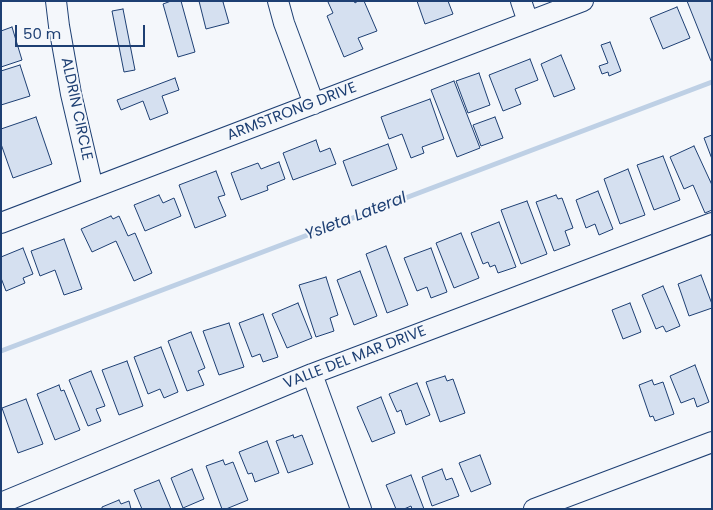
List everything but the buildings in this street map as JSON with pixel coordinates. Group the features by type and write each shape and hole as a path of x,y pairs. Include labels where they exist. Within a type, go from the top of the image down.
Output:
{"street":[{"name":"ALDRIN CIRCLE","path":"56,1 71,94 94,188"},
{"path":"278,1 284,23 314,104"},
{"path":"521,1 528,22"},
{"name":"ARMSTRONG DRIVE","path":"1,223 582,1"},
{"name":"VALLE DEL MAR DRIVE","path":"1,503 312,374 712,223"},
{"path":"312,374 361,509"},
{"path":"534,509 712,442"}],"waterway":[{"name":"Ysleta Lateral","path":"1,351 712,82"}]}
